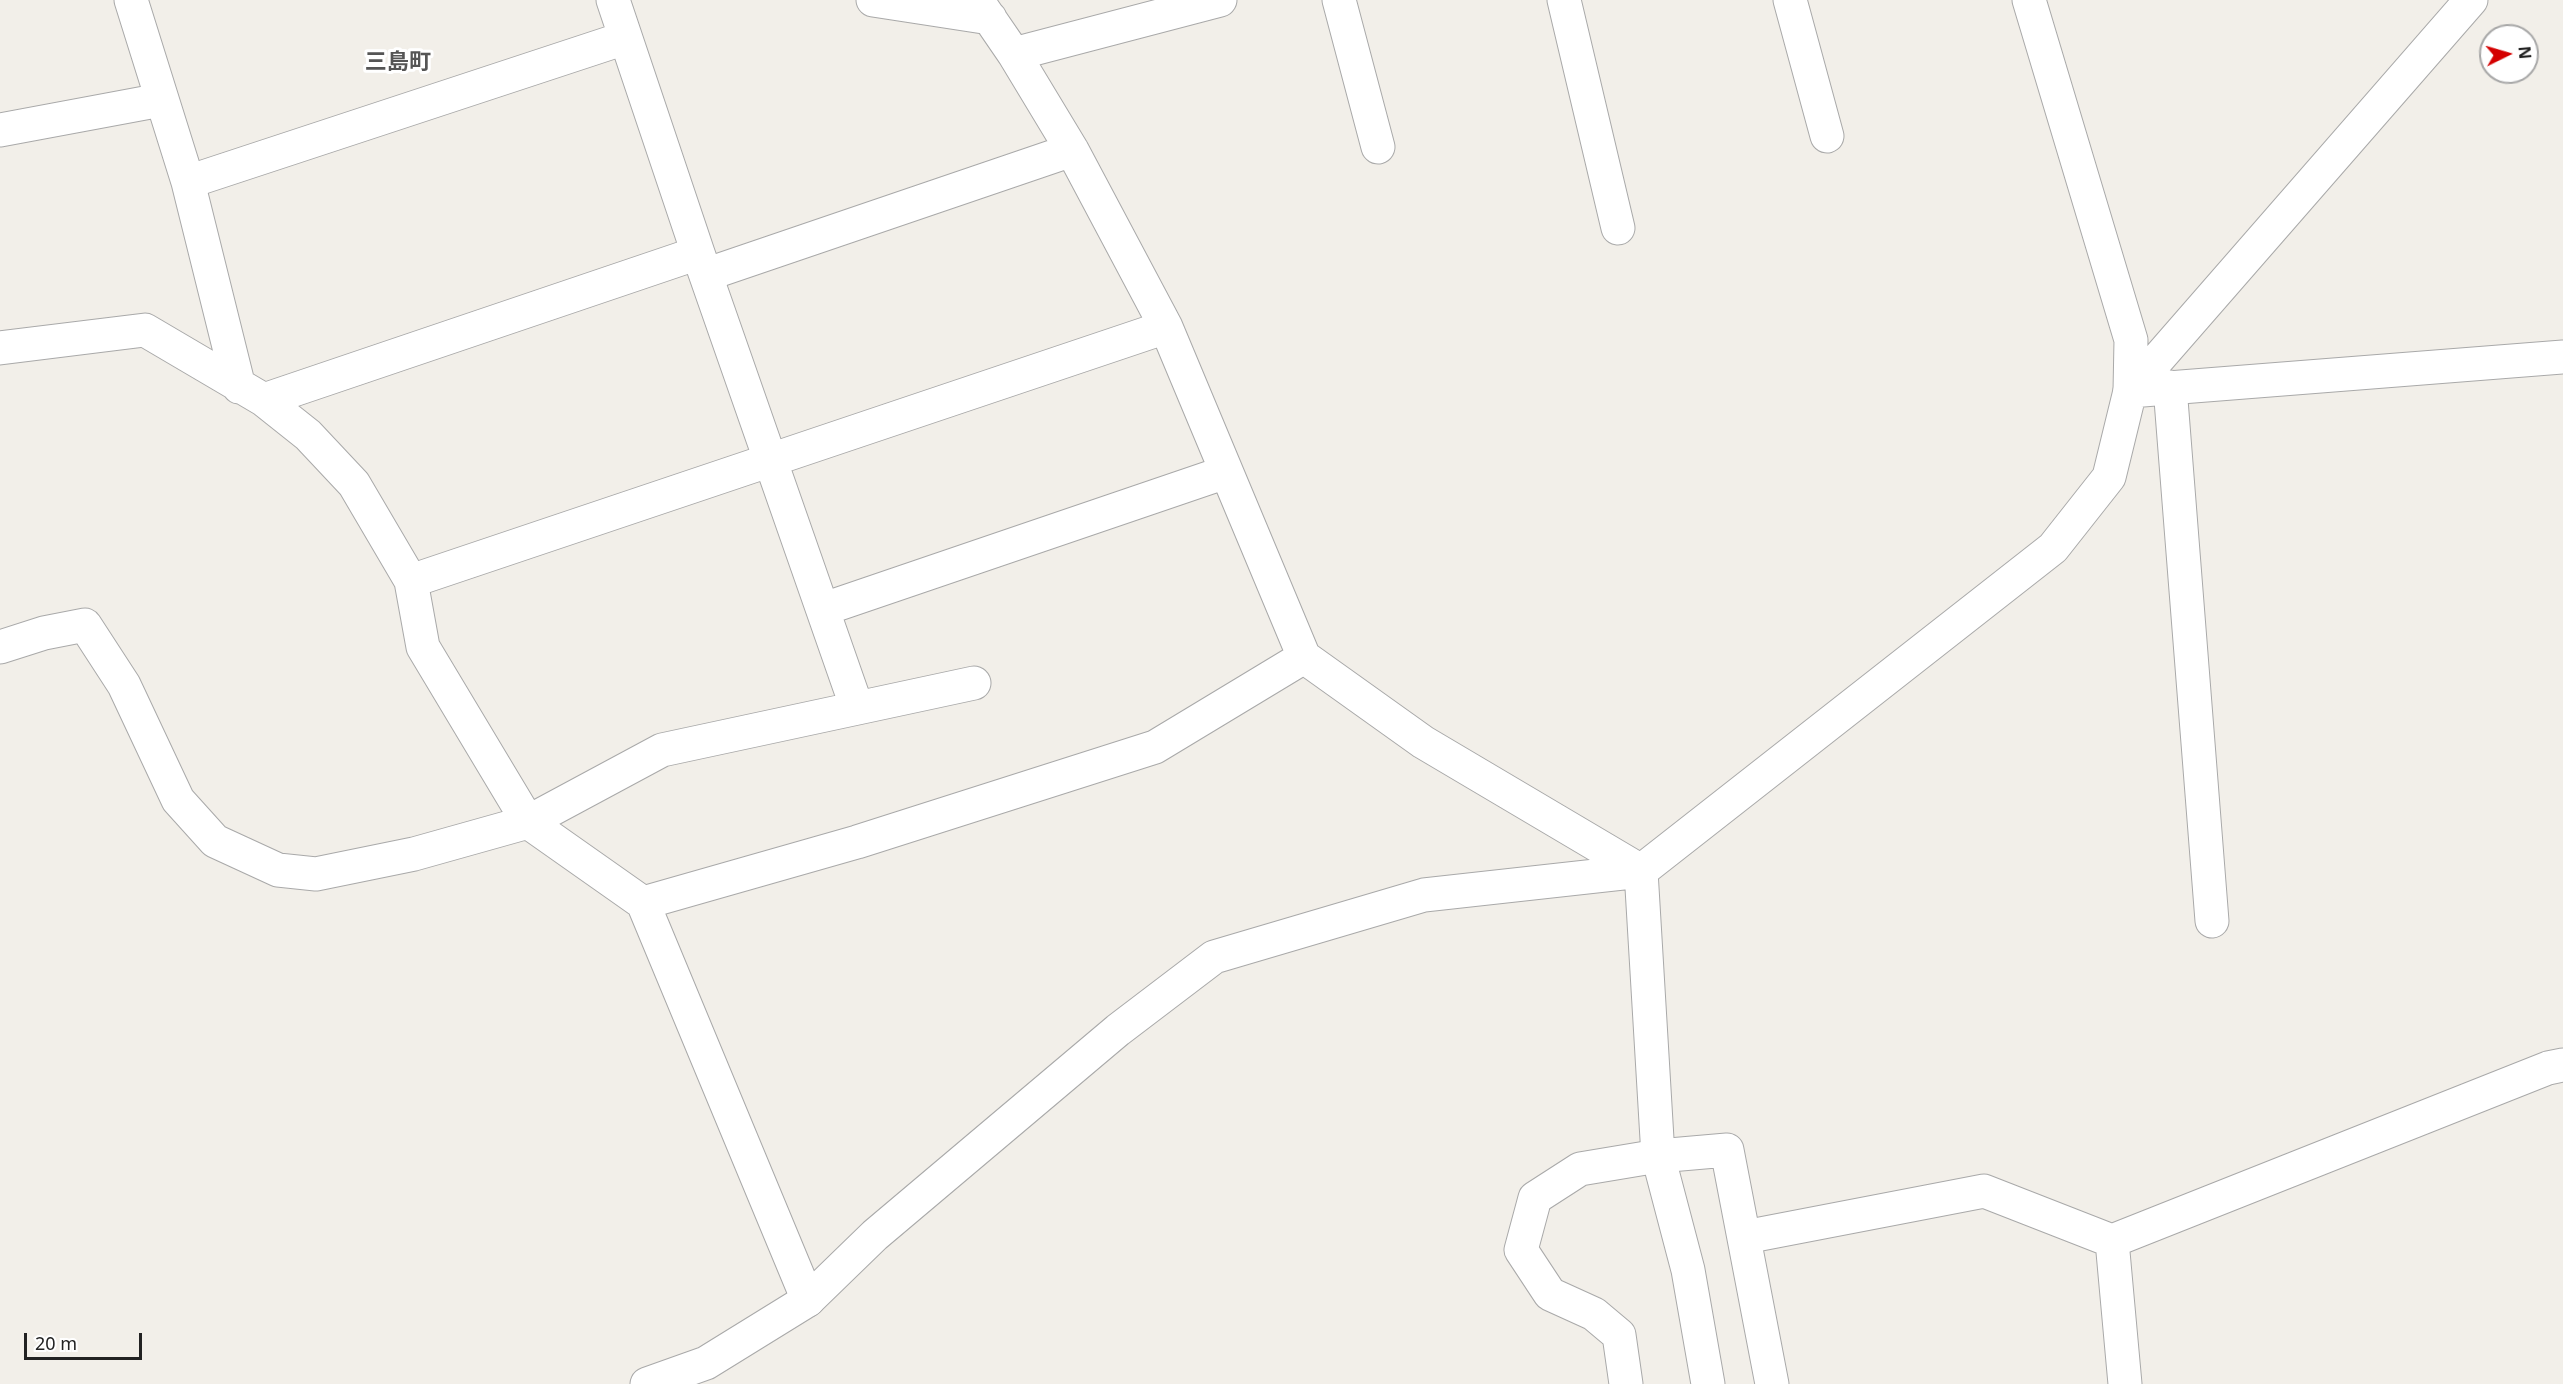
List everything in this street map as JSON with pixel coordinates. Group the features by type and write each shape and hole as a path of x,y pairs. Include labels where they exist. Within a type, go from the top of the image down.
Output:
{"street":[{"path":"131,0 251,394"},
{"path":"613,0 857,708"},
{"path":"873,0 983,9 1014,54 1072,150 1166,327 1304,657 1423,742 1641,871"},
{"path":"1014,54 1220,0"},
{"path":"1339,0 1378,147"},
{"path":"1564,0 1618,228"},
{"path":"1790,0 1827,136"},
{"path":"647,1384 706,1363 808,1300 875,1234 1118,1030 1214,957 1424,895 1641,871 2053,548 2109,477 2130,391 2131,340 2029,0"},
{"path":"2130,391 2471,0"},
{"path":"188,182 625,38"},
{"path":"0,130 161,100"},
{"path":"251,394 703,264 1072,150"},
{"path":"411,581 1166,327"},
{"path":"0,348 145,330 251,394 308,435 354,484 411,581 423,646 528,822 643,903 808,1300"},
{"path":"2130,391 2563,357"},
{"path":"2170,387 2212,921"},
{"path":"824,609 1226,472"},
{"path":"0,647 44,633 85,625 124,686 178,800 215,841 278,870 316,874 414,854 528,822 662,750 974,683"},
{"path":"643,903 857,842 1155,747 1304,657"},
{"path":"1641,871 1658,1156 1688,1270 1708,1384"},
{"path":"1745,1237 1984,1191 2112,1240 2548,1068 2563,1065"},
{"path":"1626,1384 1619,1335 1594,1314 1550,1294 1521,1250 1535,1198 1580,1169 1658,1156 1727,1150 1772,1384"},
{"path":"2112,1240 2125,1384"}],"district":[{"name":"三島町","path":"398,63"}]}
